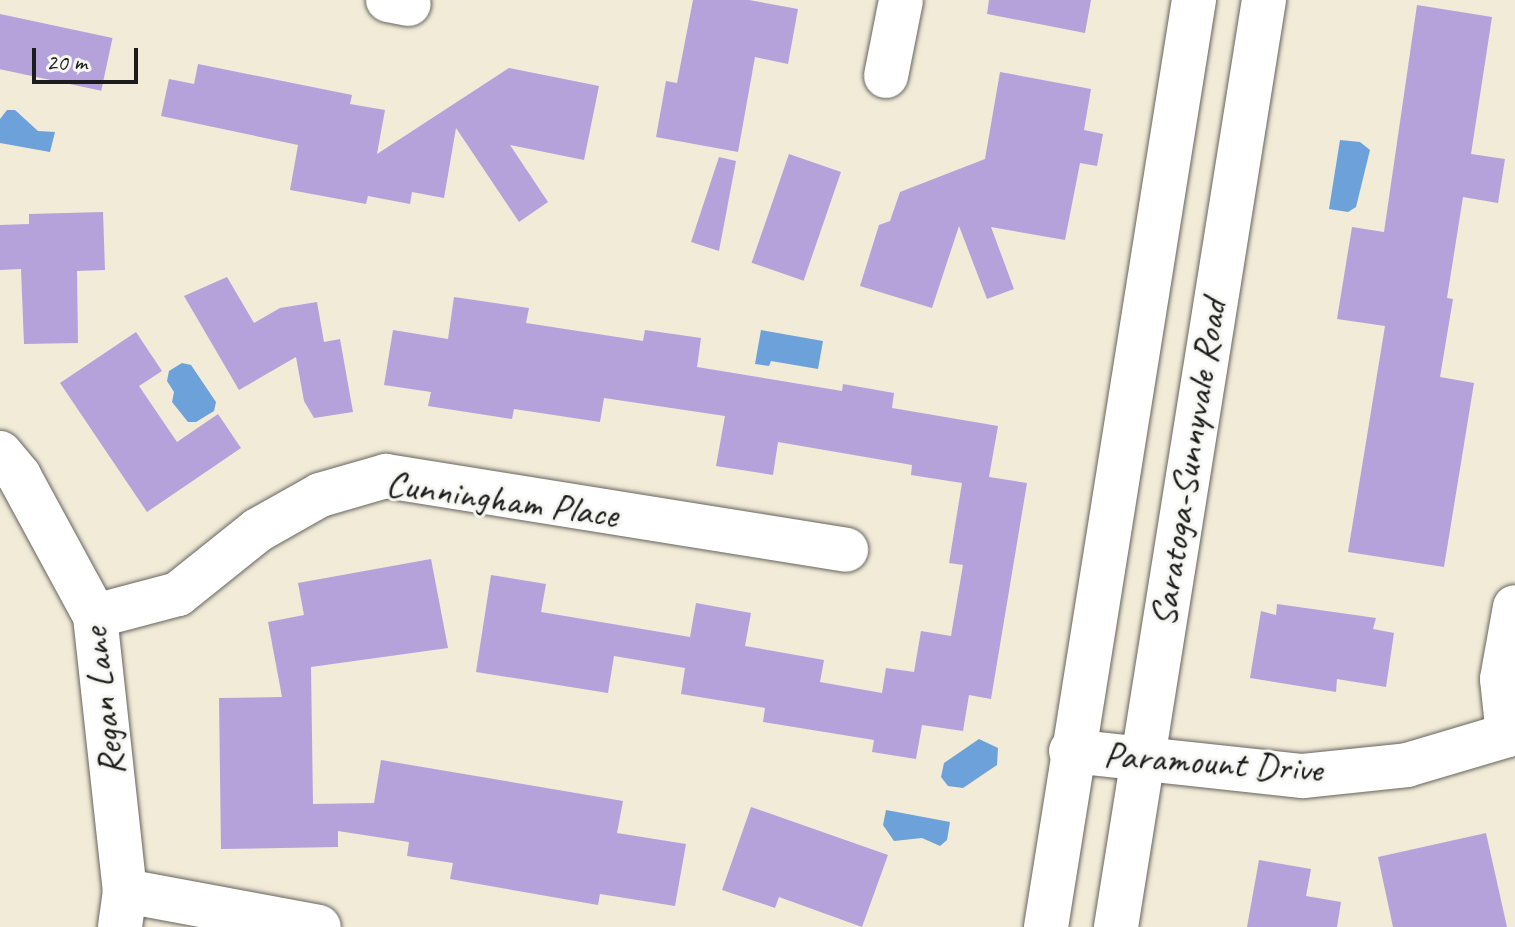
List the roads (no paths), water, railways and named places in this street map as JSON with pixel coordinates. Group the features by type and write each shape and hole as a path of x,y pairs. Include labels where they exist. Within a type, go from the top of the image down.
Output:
{"street":[{"path":"886,76 901,0"},
{"name":"Saratoga-Sunnyvale Road","path":"1046,927 1071,751 1194,0"},
{"name":"Saratoga-Sunnyvale Road","path":"1116,927 1140,761 1264,0"},
{"name":"Regan Lane","path":"0,453 19,476 95,616 122,909"},
{"name":"Cunningham Place","path":"95,616 178,594 258,530 320,495 386,476 846,550"},
{"name":"Paramount Drive","path":"1071,751 1140,761 1303,776 1407,765 1508,735 1502,679 1515,607"},
{"path":"122,909 319,927"}],"water":[{"path":"7,110 15,110 38,131 55,132 50,152 0,143 0,119"},
{"path":"1340,140 1360,142 1370,150 1356,207 1348,212 1329,209"},
{"path":"761,330 823,341 818,369 771,361 769,366 755,364"},
{"path":"182,363 191,365 216,402 214,411 196,422 188,422 172,402 174,392 167,381 169,371"},
{"path":"979,739 998,748 997,765 963,788 948,786 941,777 944,763"},
{"path":"886,810 950,822 947,840 940,846 922,838 894,841 883,825"}]}
